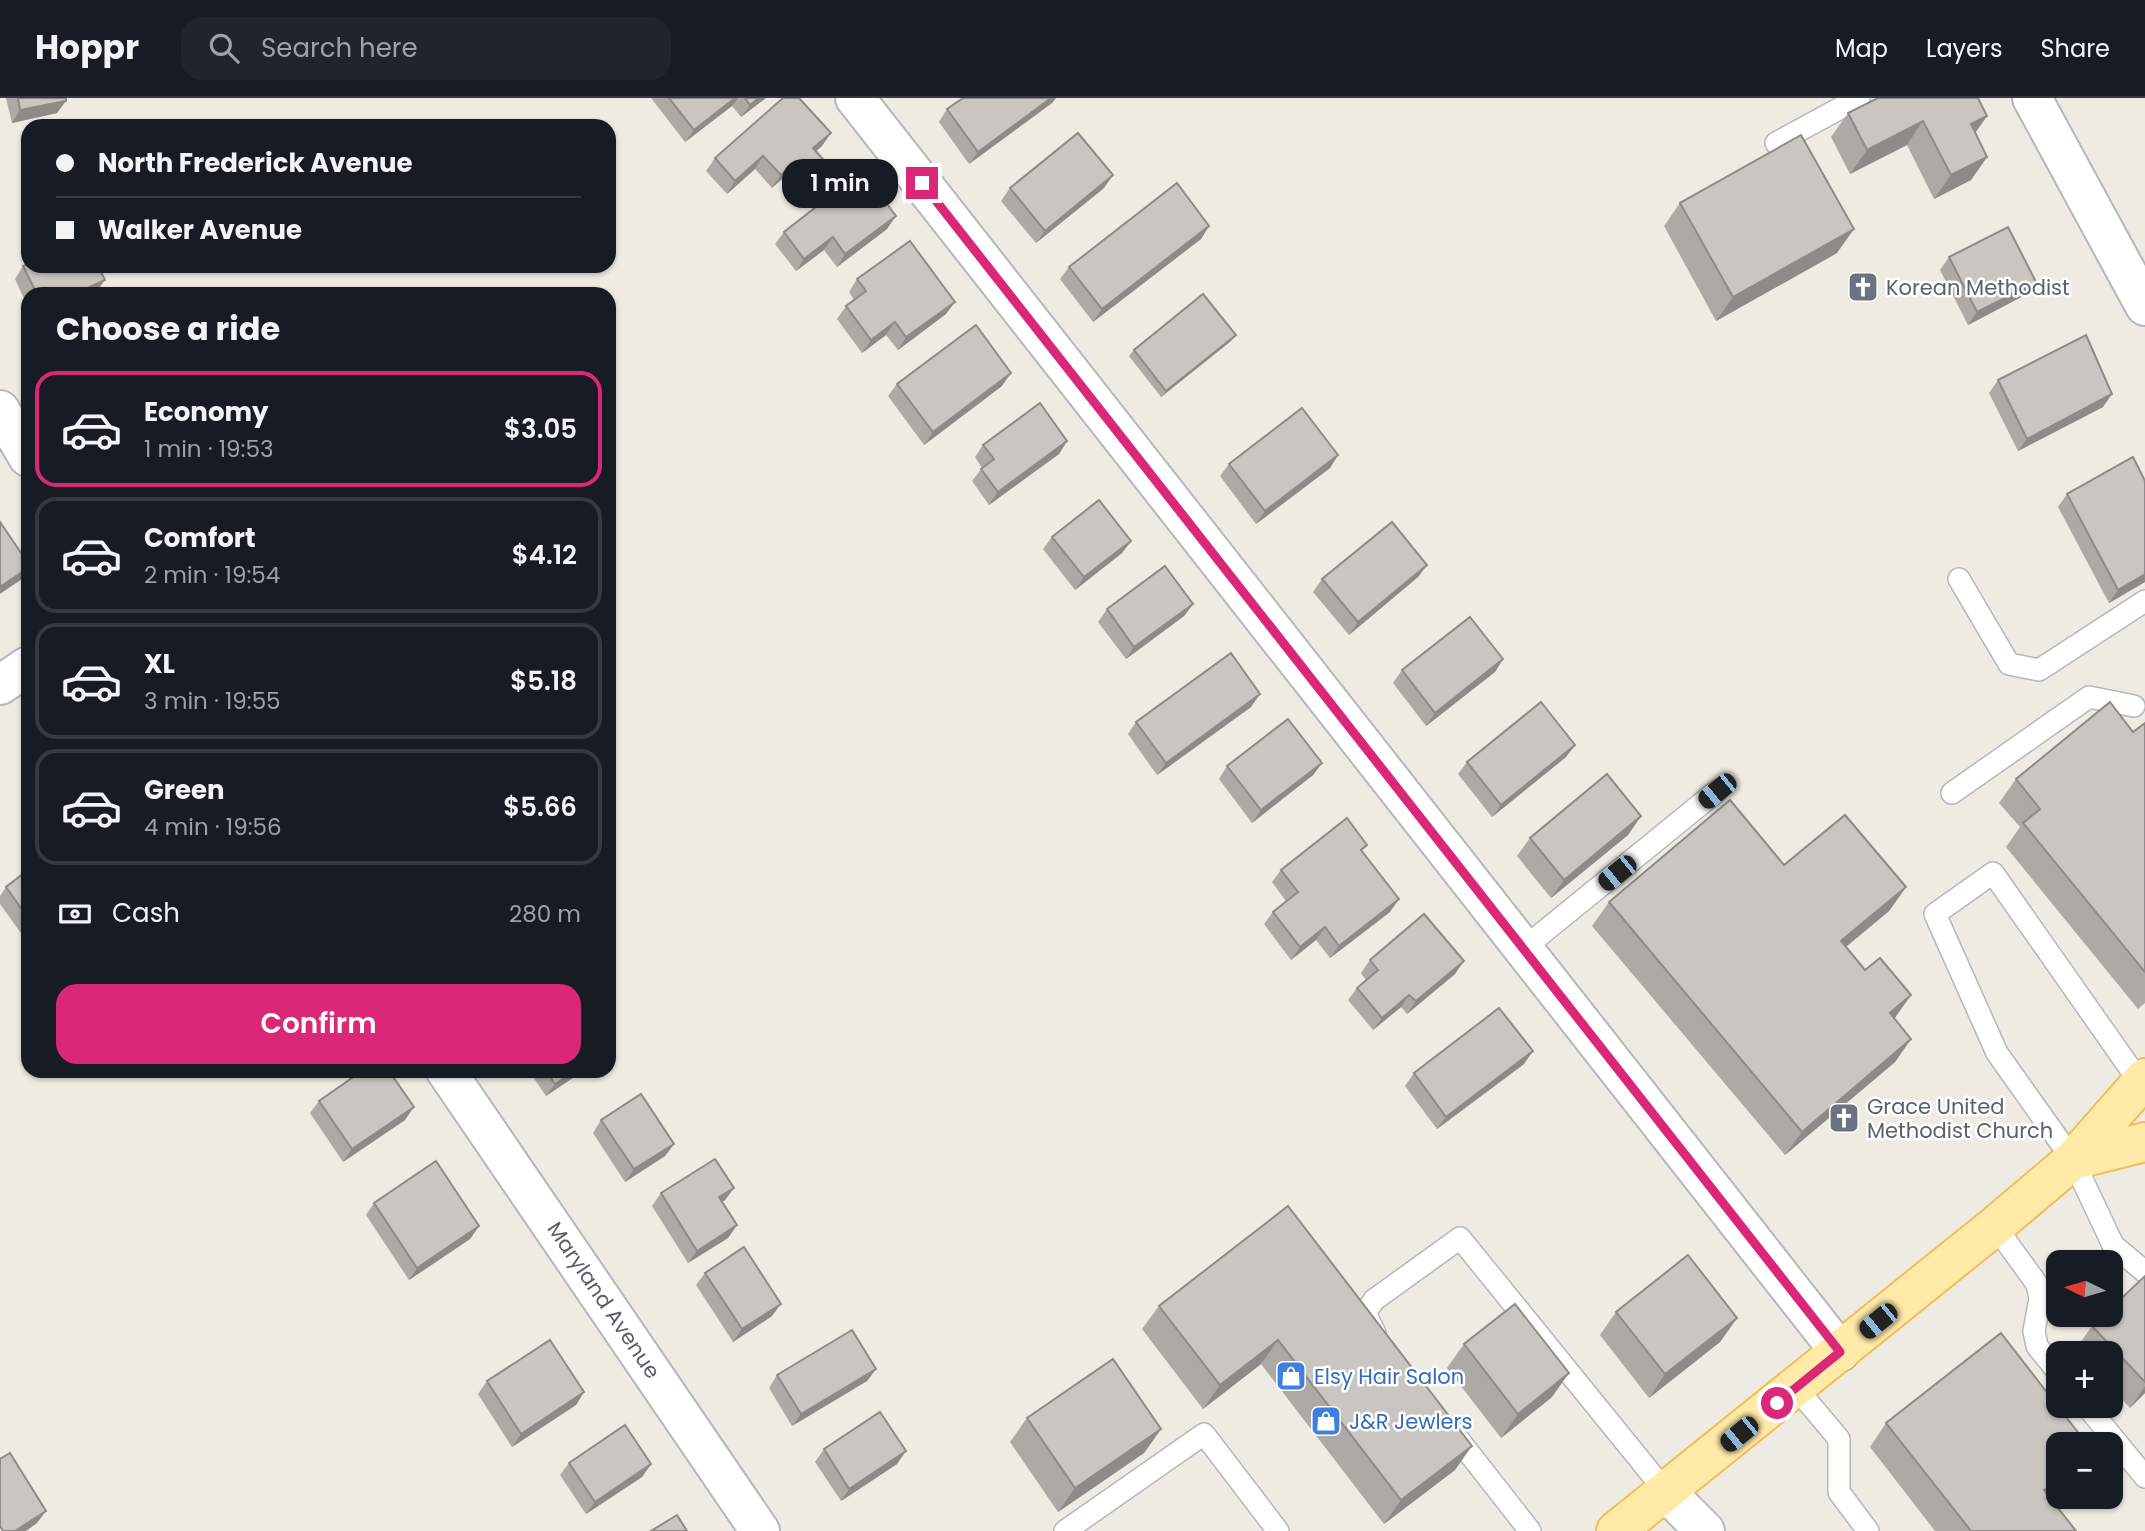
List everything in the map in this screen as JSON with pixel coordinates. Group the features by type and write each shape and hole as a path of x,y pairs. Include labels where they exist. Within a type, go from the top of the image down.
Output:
{"main road":[{"path":"1616,1531 1796,1388 2073,1160 2142,1080"},
{"path":"2073,1160 2145,1142"}],"street":[{"path":"855,98 1840,1352"},
{"path":"2032,98 2145,306"},
{"path":"0,410 21,445"},
{"path":"0,685 21,671"},
{"name":"Maryland Avenue","path":"451,1078 760,1531"},
{"path":"1666,1492 1705,1531"}],"lane":[{"path":"1776,143 1859,98"},
{"path":"1959,579 2009,664 2039,670 2145,601"},
{"path":"1952,793 2089,697 2141,708"},
{"path":"1524,948 1717,791"},
{"path":"2142,1080 1993,873 1935,914 1997,1053 2073,1160 2113,1245 2145,1272"},
{"path":"1995,1226 2037,1284 2040,1299 2034,1331 2037,1346 2046,1357"},
{"path":"1387,1349 1371,1328 1365,1314 1374,1300 1460,1238 1666,1492"},
{"path":"1796,1388 1839,1439 1839,1492 1868,1531"},
{"path":"1438,1413 1530,1531"},
{"path":"2097,1418 2145,1477"},
{"path":"1065,1531 1204,1434 1278,1531"}],"building":[{"path":"18,98 66,98 66,101 20,110"},
{"path":"669,98 735,98 694,130"},
{"path":"745,98 759,98 750,105"},
{"path":"783,98 799,98 831,133 813,148 828,165 807,183 792,165 781,175 763,156 735,181 715,158"},
{"path":"963,98 1051,98 978,152 947,109"},
{"path":"1878,98 1978,98 1987,116 1971,124 1987,157 1951,175 1923,121 1867,150 1848,113"},
{"path":"1078,133 1113,175 1045,231 1010,188"},
{"path":"1801,135 1854,229 1733,297 1680,203"},
{"path":"862,171 896,216 845,254 833,237 804,259 784,232"},
{"path":"1177,183 1209,226 1102,309 1069,267"},
{"path":"2008,227 2036,282 1977,312 1949,257"},
{"path":"910,241 955,302 906,337 895,322 871,340 846,306 866,291 857,279"},
{"path":"26,273 102,273 105,280 90,287 34,287"},
{"path":"1203,294 1236,335 1166,391 1134,350"},
{"path":"976,325 1011,373 933,432 897,384"},
{"path":"2086,335 2112,394 2027,439 1998,380"},
{"path":"1040,403 1067,441 998,492 981,469 994,459 983,445"},
{"path":"1302,408 1338,455 1265,511 1229,464"},
{"path":"2133,457 2145,481 2145,574 2118,590 2067,494"},
{"path":"1099,500 1131,541 1084,577 1052,537"},
{"path":"0,522 21,553 21,573 0,587"},
{"path":"1392,522 1427,565 1358,622 1322,579"},
{"path":"1165,566 1193,604 1134,647 1107,609"},
{"path":"1470,617 1503,659 1435,713 1402,670"},
{"path":"1231,653 1260,694 1166,763 1136,722"},
{"path":"1541,702 1575,745 1501,805 1467,762"},
{"path":"2110,702 2133,732 2145,723 2145,972 2023,823 2040,809 2016,779"},
{"path":"1288,719 1322,763 1261,810 1227,766"},
{"path":"1607,774 1641,816 1564,880 1530,838"},
{"path":"1730,800 1784,865 1845,815 1906,887 1841,941 1865,970 1880,958 1911,995 1890,1013 1911,1039 1802,1132 1609,902"},
{"path":"1347,818 1367,845 1361,850 1399,899 1339,946 1325,927 1300,947 1273,912 1298,892 1281,870"},
{"path":"21,875 21,908 6,887"},
{"path":"1424,914 1464,961 1416,1001 1409,995 1382,1018 1357,988 1378,970 1370,960"},
{"path":"1499,1008 1533,1051 1446,1117 1414,1073"},
{"path":"352,1078 394,1078 414,1107 352,1149 319,1101"},
{"path":"551,1078 564,1078 555,1084"},
{"path":"641,1094 674,1144 634,1169 601,1120"},
{"path":"715,1159 734,1188 719,1197 737,1225 697,1251 661,1193"},
{"path":"436,1161 479,1226 417,1268 374,1203"},
{"path":"1288,1206 1472,1446 1401,1500 1278,1340 1220,1385 1159,1306"},
{"path":"744,1247 781,1304 742,1329 705,1273"},
{"path":"1688,1255 1737,1318 1665,1374 1616,1312"},
{"path":"2145,1276 2145,1382 2123,1359 2123,1341 2106,1341 2093,1327 2123,1327 2123,1297"},
{"path":"1515,1304 1569,1373 1518,1414 1464,1344"},
{"path":"852,1330 876,1369 801,1414 777,1375"},
{"path":"2001,1333 2046,1391 2046,1418 2067,1418 2078,1432 2046,1432 2044,1490 2046,1509 2059,1509 2076,1531 1971,1531 1886,1423"},
{"path":"550,1340 584,1392 521,1434 487,1381"},
{"path":"1113,1359 1161,1429 1075,1488 1027,1418"},
{"path":"880,1412 906,1451 849,1489 824,1449"},
{"path":"625,1425 651,1464 595,1502 569,1463"},
{"path":"10,1453 46,1511 15,1531 3,1531 0,1526 0,1459"},
{"path":"677,1515 687,1531 651,1531"}],"place":[{"name":"Korean Methodist","path":"1863,287"},
{"name":"Grace United Methodist Church","path":"1844,1118"},
{"name":"Elsy Hair Salon","path":"1291,1376"},
{"name":"J&R Jewlers","path":"1326,1421"}],"route":[{"path":"922,183 1840,1352 1777,1403"}]}
